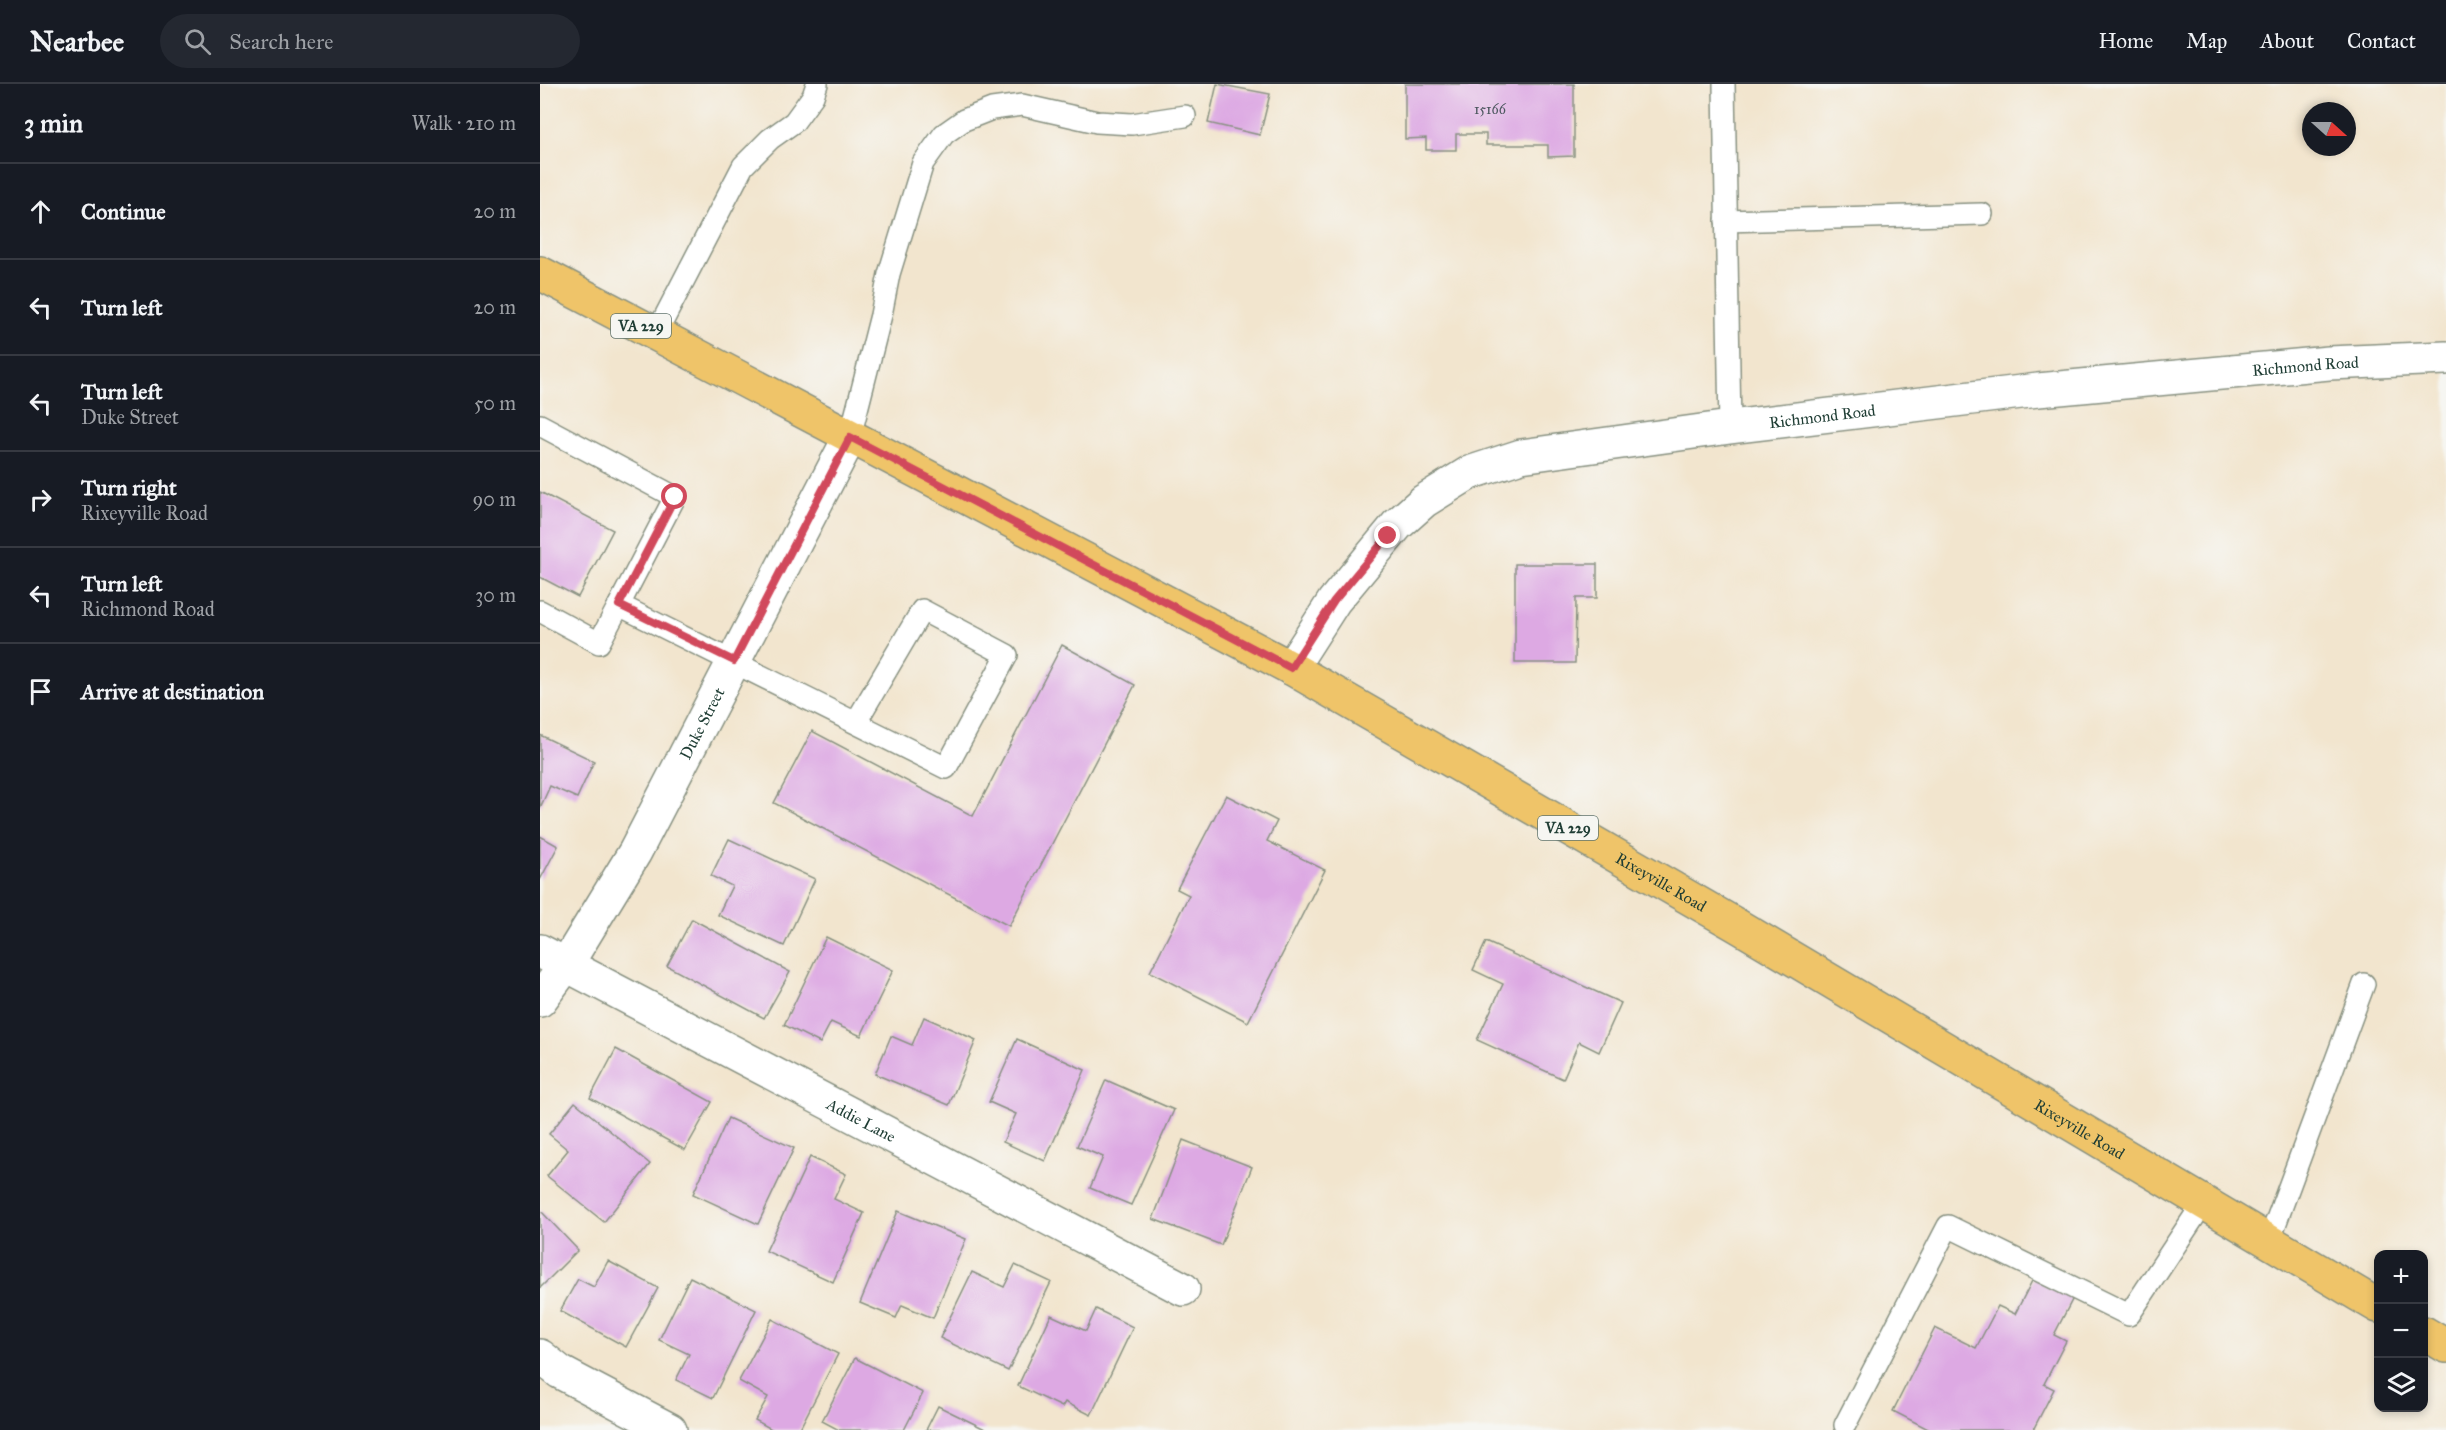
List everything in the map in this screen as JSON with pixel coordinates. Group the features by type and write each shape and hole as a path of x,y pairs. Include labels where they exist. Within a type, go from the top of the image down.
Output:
{"main road":[{"name":"VA 229","path":"540,273 656,334"},
{"name":"Rixeyville Road","path":"656,334 1291,668 1738,926 2376,1304"},
{"path":"2428,1335 2446,1346"}],"street":[{"name":"Richmond Road","path":"1291,668 1334,601 1396,525 1424,501 1469,473 1521,456 1730,427 2038,390 2329,363 2446,358"},
{"name":"Duke Street","path":"540,1000 553,958 635,852 850,437"},
{"name":"Addie Lane","path":"553,958 1183,1290"},
{"path":"540,1356 560,1372 670,1430"}],"lane":[{"path":"656,334 743,166 770,139 794,122 813,96 817,84"},
{"path":"1724,84 1730,427"},
{"path":"850,437 889,274 922,163 944,134 964,120 992,108 1022,105 1097,122 1132,124 1185,116"},
{"path":"1726,221 1982,213"},
{"path":"540,425 675,497 599,643 540,611"},
{"path":"619,605 946,768 1007,655 922,610 856,722"},
{"path":"2269,1241 2364,984"},
{"path":"1845,1425 1948,1226 2128,1315 2204,1202"}],"building":[{"path":"1217,84 1270,94 1260,135 1208,123"},
{"path":"1405,84 1574,84 1574,156 1548,157 1548,145 1486,145 1486,134 1456,134 1456,150 1426,150 1426,138 1405,139"},
{"path":"540,492 613,530 578,597 540,577"},
{"path":"1515,564 1597,564 1597,598 1576,598 1575,663 1515,663"},
{"path":"1062,645 1135,685 1009,926 774,803 812,731 973,816"},
{"path":"540,735 594,761 577,798 550,786 540,808"},
{"path":"1226,795 1277,821 1267,841 1325,870 1248,1022 1150,972 1189,895 1177,889"},
{"path":"540,836 558,846 540,880"},
{"path":"729,839 815,879 784,946 718,915 732,886 711,876"},
{"path":"692,919 790,972 764,1018 667,966"},
{"path":"826,937 893,970 861,1036 831,1022 820,1043 784,1025"},
{"path":"1486,942 1621,1003 1599,1052 1579,1042 1563,1079 1477,1040 1503,984 1473,970"},
{"path":"924,1017 976,1040 949,1105 875,1074 891,1036 912,1045"},
{"path":"1017,1039 1085,1070 1045,1161 1003,1142 1016,1114 989,1102"},
{"path":"616,1049 712,1102 685,1150 590,1098"},
{"path":"1106,1080 1174,1110 1131,1205 1090,1188 1103,1157 1077,1146"},
{"path":"575,1102 650,1164 604,1222 547,1176 568,1150 549,1134"},
{"path":"728,1118 794,1148 758,1224 693,1194"},
{"path":"1183,1140 1252,1167 1221,1245 1153,1219"},
{"path":"810,1157 846,1174 834,1199 864,1213 833,1282 766,1251"},
{"path":"540,1210 578,1250 540,1288"},
{"path":"898,1211 966,1239 933,1318 902,1305 896,1318 860,1303"},
{"path":"608,1261 658,1288 626,1347 560,1311 578,1279 594,1287"},
{"path":"1015,1265 1051,1282 1008,1371 940,1338 972,1272 1004,1287"},
{"path":"690,1277 756,1310 713,1398 676,1380 689,1354 659,1340"},
{"path":"2034,1277 2073,1298 2054,1335 2066,1341 2044,1384 2054,1389 2033,1430 1930,1430 1893,1411 1935,1328 1976,1348 1998,1306 2015,1314"},
{"path":"1096,1309 1133,1327 1091,1415 1065,1402 1062,1407 1018,1386 1051,1315 1086,1331"},
{"path":"772,1319 838,1354 799,1430 773,1430 755,1420 768,1397 739,1381"},
{"path":"855,1358 923,1393 904,1430 839,1430 822,1421"},
{"path":"938,1406 987,1430 926,1430"}],"route":[{"path":"675,497 619,605 734,661 850,437 1291,668 1334,601 1388,536"}]}
